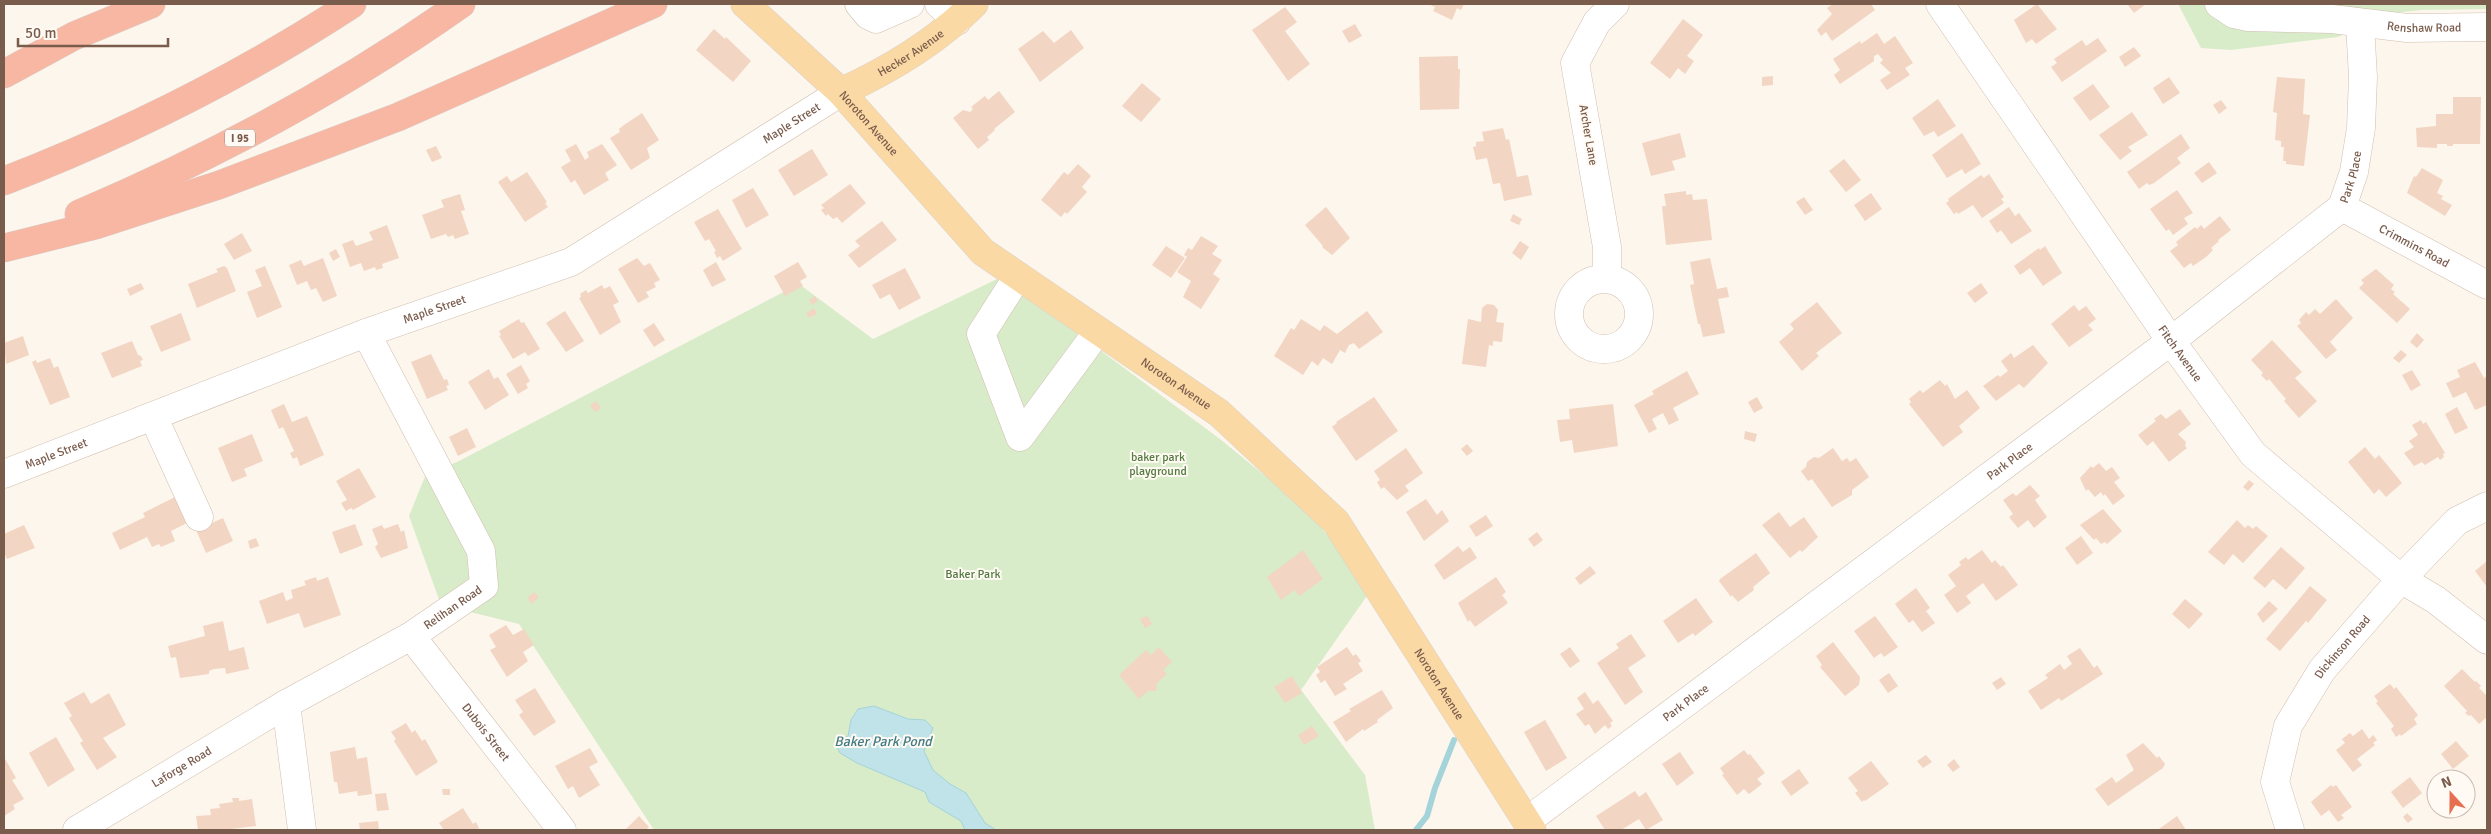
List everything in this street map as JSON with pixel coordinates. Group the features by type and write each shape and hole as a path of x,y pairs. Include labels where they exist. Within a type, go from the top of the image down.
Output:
{"highway":[{"path":"4,74 74,36 151,4"},
{"path":"4,181 75,151 206,88 270,54 352,4"},
{"name":"I 95","path":"4,246 119,197 250,133 322,94 461,4"},
{"path":"4,246 122,217 219,186 398,117 653,4"}],"main road":[{"name":"Noroton Avenue","path":"745,4 841,92 983,252 1219,413 1336,522 1529,826"},
{"name":"Hecker Avenue","path":"841,92 885,72 957,10"}],"street":[{"path":"859,4 868,15 876,19 910,4"},
{"name":"Archer Lane","path":"1608,278 1607,247 1575,63 1597,22 1615,4"},
{"name":"Fitch Avenue","path":"1940,4 2171,341 2253,454 2401,579 2436,600 2487,640"},
{"name":"Renshaw Road","path":"2219,4 2234,14 2248,17 2332,19 2360,24 2407,28 2487,27"},
{"name":"Park Place","path":"1529,826 2171,341 2342,207 2354,172 2361,128 2363,77 2360,24"},
{"name":"Maple Street","path":"4,474 366,333 571,262 841,92"},
{"name":"Crimmins Road","path":"2342,207 2487,285"},
{"path":"1018,276 981,334 1020,437 1098,331"},
{"name":"Relihan Road","path":"286,704 411,636 484,586 481,551 366,333"},
{"path":"153,416 198,517"},
{"name":"Dickinson Road","path":"2290,830 2275,782 2288,726 2322,670 2401,579 2458,521 2487,506"},
{"name":"Dubois Street","path":"411,636 562,830"},
{"path":"286,704 302,830"},
{"name":"Laforge Road","path":"77,830 286,704"}],"green space":[{"path":"2178,4 2487,4 2487,9 2421,10 2384,14 2338,37 2231,50 2201,48"},
{"name":"Baker Park","path":"997,279 1054,316 1220,439 1308,511 1371,590 1301,690 1365,775 1375,830 654,830 519,624 441,605 409,516 426,474 457,462 799,284 873,339"}],"water":[{"name":"Baker Park Pond","path":"874,706 908,719 925,720 933,728 924,751 933,770 950,784 966,793 985,823 996,830 965,830 961,821 929,802 925,792 857,763 840,753 835,743 848,736 851,720 858,709"}],"building":[{"path":"1428,4 1464,4 1461,10 1457,8 1452,20 1433,11 1435,7"},
{"path":"1833,4 1871,4 1875,10 1832,41 1826,32 1821,36 1817,30 1832,14 1827,8"},
{"path":"2037,4 2057,29 2036,44 2032,39 2026,43 2014,20"},
{"path":"2127,4 2146,4 2134,13"},
{"path":"1285,7 1297,22 1285,31 1310,64 1288,81 1252,30"},
{"path":"1683,19 1703,35 1687,56 1694,61 1685,74 1678,68 1670,79 1650,63"},
{"path":"1355,24 1362,36 1349,43 1342,31"},
{"path":"714,29 725,39 726,37 751,61 733,82 696,50"},
{"path":"1071,30 1084,48 1040,82 1018,49 1043,31 1054,43"},
{"path":"1877,33 1884,44 1895,36 1913,63 1905,68 1910,75 1887,90 1880,80 1891,73 1880,63 1883,60 1878,54 1874,56 1874,61 1840,84 1834,75 1840,70 1833,59 1860,41 1861,44"},
{"path":"2098,38 2107,51 2062,82 2051,67 2057,63 2054,59 2082,40 2086,46"},
{"path":"2134,47 2141,56 2125,67 2119,57"},
{"path":"1458,56 1458,69 1460,69 1459,109 1420,110 1419,57"},
{"path":"1773,76 1773,85 1762,86 1762,77"},
{"path":"2169,77 2180,93 2163,104 2153,88"},
{"path":"2277,77 2305,79 2303,114 2310,115 2304,166 2286,164 2286,161 2283,161 2284,147 2281,147 2281,141 2275,140 2277,113 2273,112"},
{"path":"1142,83 1161,99 1141,122 1122,106"},
{"path":"2093,84 2110,107 2090,121 2073,98"},
{"path":"999,91 1015,112 994,129 987,137 989,140 978,149 953,118 963,110 970,112 973,109 971,107 985,96 988,100"},
{"path":"2453,97 2481,97 2480,144 2453,144 2453,146 2447,146 2447,144 2437,144 2437,148 2417,147 2416,128 2436,126 2436,114 2453,114"},
{"path":"1938,99 1956,126 1938,137 1934,131 1924,136 1912,118"},
{"path":"2221,100 2227,108 2219,114 2213,105"},
{"path":"2132,112 2148,135 2128,147 2132,151 2120,160 2099,135"},
{"path":"642,113 659,140 647,148 650,158 631,170 610,138 620,132 619,129 624,125"},
{"path":"1503,128 1506,140 1509,139 1517,177 1528,175 1532,195 1504,201 1500,183 1493,184 1487,158 1476,160 1473,147 1476,146 1476,142 1484,141 1482,132"},
{"path":"1680,133 1686,157 1672,161 1675,170 1651,176 1642,143"},
{"path":"1962,133 1981,164 1965,174 1962,169 1947,178 1932,155"},
{"path":"2181,134 2190,148 2177,158 2181,163 2154,183 2149,185 2147,183 2139,189 2127,172"},
{"path":"576,144 585,160 589,157 587,152 602,144 617,165 605,173 609,180 584,195 575,180 571,183 561,167 571,161 565,150"},
{"path":"436,146 442,158 432,162 426,150"},
{"path":"812,149 828,175 794,196 778,170"},
{"path":"1844,159 1861,180 1846,192 1829,171"},
{"path":"2209,162 2217,173 2202,183 2194,173"},
{"path":"1078,164 1091,176 1082,187 1087,192 1067,214 1065,212 1061,217 1041,200 1064,172 1068,175"},
{"path":"2422,168 2443,180 2437,193 2443,196 2441,199 2452,205 2445,216 2407,193 2414,176 2416,177"},
{"path":"527,172 547,202 545,203 548,207 525,222 498,182 507,176 511,182"},
{"path":"1989,174 2004,197 2001,199 2004,203 1982,218 1973,205 1958,214 1957,212 1954,214 1946,203 1949,201 1948,199 1981,175 1984,178"},
{"path":"850,184 866,203 842,223 837,217 833,219 828,214 826,216 821,210 824,208 821,205"},
{"path":"753,188 769,215 746,228 732,200"},
{"path":"2177,190 2193,213 2184,218 2188,224 2173,235 2169,229 2166,231 2150,209"},
{"path":"1686,191 1686,195 1692,194 1693,200 1707,199 1712,240 1666,245 1662,206 1666,206 1664,194"},
{"path":"1871,193 1882,209 1865,221 1854,205"},
{"path":"460,194 465,210 461,211 469,234 455,239 453,235 448,237 446,234 431,239 422,215 444,207 441,200"},
{"path":"1804,197 1813,210 1805,215 1796,202"},
{"path":"1326,207 1350,238 1332,255 1322,247 1305,225"},
{"path":"2009,207 2015,216 2019,213 2032,231 2011,244 2001,230 1997,233 1989,221"},
{"path":"718,209 742,249 723,261 720,256 717,258 714,252 716,251 709,239 705,241 694,222"},
{"path":"1513,214 1522,219 1519,225 1510,221"},
{"path":"2220,216 2231,230 2218,240 2211,248 2213,250 2206,257 2193,266 2191,263 2184,268 2170,251 2178,245 2176,242 2195,227 2197,229 2201,225 2204,229"},
{"path":"882,221 897,240 859,268 848,255 860,246 855,241"},
{"path":"387,225 399,258 382,264 383,268 376,270 375,267 364,271 361,263 350,267 342,244 353,240 356,246 373,240 369,232"},
{"path":"242,233 252,251 234,260 224,244"},
{"path":"1201,236 1218,246 1212,254 1222,260 1213,274 1220,279 1201,309 1183,297 1191,281 1177,272 1187,257 1184,255 1188,248 1192,250"},
{"path":"1520,241 1529,247 1521,260 1512,253"},
{"path":"1166,246 1185,258 1171,278 1152,265"},
{"path":"2045,246 2062,273 2043,286 2030,268 2020,275 2014,266 2039,248 2040,250"},
{"path":"336,249 340,257 333,261 329,253"},
{"path":"323,258 337,296 323,302 316,288 311,290 307,281 297,285 289,265 301,260 304,266"},
{"path":"637,258 644,266 650,263 660,280 654,283 656,287 646,292 649,297 638,303 618,269"},
{"path":"1710,258 1717,289 1727,287 1729,297 1718,299 1725,333 1703,337 1700,324 1698,324 1690,285 1694,284 1690,262"},
{"path":"716,262 726,280 712,287 703,270"},
{"path":"798,262 807,277 800,281 803,286 785,296 774,276"},
{"path":"224,266 227,268 236,291 197,308 188,284 218,272 216,269"},
{"path":"265,266 282,307 257,318 247,292 262,286 255,270"},
{"path":"905,268 921,298 899,310 890,294 880,299 872,285"},
{"path":"2376,269 2394,285 2391,289 2395,292 2393,294 2410,309 2397,323 2359,288 2364,283 2361,280"},
{"path":"141,283 144,289 130,296 127,289"},
{"path":"1981,283 1988,293 1975,303 1967,293"},
{"path":"602,285 604,289 610,286 619,302 613,305 621,322 600,335 579,298 581,297 580,294 586,290 588,293"},
{"path":"815,296 818,301 812,305 809,300"},
{"path":"2336,299 2353,318 2330,342 2337,350 2326,359 2297,326 2301,323 2299,320 2306,312 2309,315 2315,309 2320,314"},
{"path":"1817,302 1842,333 1816,353 1819,356 1802,371 1779,342 1794,329 1790,324"},
{"path":"1487,304 1494,305 1498,310 1496,322 1504,323 1502,342 1493,341 1493,346 1489,345 1486,367 1462,364 1468,319 1481,322 1482,308"},
{"path":"2074,305 2079,311 2086,306 2096,319 2088,325 2093,330 2069,347 2051,324"},
{"path":"814,308 817,314 809,318 806,313"},
{"path":"565,311 584,341 566,352 546,323"},
{"path":"1367,311 1383,332 1359,349 1354,343 1349,345 1345,353 1340,350 1332,364 1323,358 1318,366 1312,361 1303,375 1274,356 1291,328 1294,330 1301,319 1320,331 1324,325 1337,334"},
{"path":"181,313 191,340 161,352 150,326"},
{"path":"519,319 521,323 524,322 540,349 528,356 525,352 513,359 499,336 501,335 499,331"},
{"path":"654,323 665,340 654,347 643,330"},
{"path":"2417,333 2424,340 2417,348 2410,342"},
{"path":"23,336 29,355 6,364 4,343"},
{"path":"2272,340 2302,372 2295,378 2317,401 2299,418 2284,401 2286,399 2269,379 2267,381 2261,375 2263,373 2251,360"},
{"path":"132,341 138,355 143,360 140,361 142,366 112,378 101,353"},
{"path":"2033,345 2048,363 2024,388 2019,384 1996,401 1983,386 1998,375 2000,377 2008,371 2001,361 2011,353 2014,358"},
{"path":"2401,350 2407,355 2399,363 2393,358"},
{"path":"431,354 444,380 447,379 449,385 446,386 448,390 427,399 411,362"},
{"path":"50,358 54,368 58,366 70,397 50,405 32,362 36,360 37,363"},
{"path":"2475,362 2484,378 2487,376 2487,405 2475,410 2466,392 2453,398 2446,383 2460,377 2457,370"},
{"path":"521,365 530,381 526,384 528,388 518,394 506,374"},
{"path":"489,369 494,379 498,377 509,395 485,410 468,382"},
{"path":"2412,370 2421,385 2411,391 2402,375"},
{"path":"1687,371 1699,394 1673,408 1679,420 1669,425 1663,413 1652,419 1657,429 1649,433 1634,405 1654,394 1652,391"},
{"path":"1940,380 1945,386 1947,384 1955,399 1967,390 1980,408 1959,426 1963,432 1943,447 1909,404 1911,402 1909,399 1920,390 1923,393"},
{"path":"1374,397 1398,431 1356,461 1332,427 1336,422"},
{"path":"1757,397 1763,408 1754,413 1748,402"},
{"path":"596,401 601,408 595,412 590,405"},
{"path":"284,404 292,422 307,416 324,455 300,466 297,457 293,459 290,453 294,451 283,427 279,429 271,410"},
{"path":"1613,404 1618,446 1574,453 1572,440 1560,442 1557,420 1570,419 1569,409"},
{"path":"2457,407 2468,428 2455,434 2445,414"},
{"path":"2180,409 2191,424 2178,434 2186,442 2185,446 2187,448 2169,462 2153,441 2147,446 2138,435 2156,421 2154,419 2161,414 2166,419"},
{"path":"2421,420 2423,424 2426,422 2445,453 2443,454 2444,457 2440,460 2438,457 2425,465 2422,462 2414,466 2404,453 2414,447 2409,441 2418,435 2412,425"},
{"path":"467,428 476,447 458,456 449,437"},
{"path":"1745,431 1757,434 1755,442 1744,439"},
{"path":"252,434 263,461 244,469 247,476 232,482 218,448"},
{"path":"1467,444 1473,451 1467,456 1461,449"},
{"path":"2365,447 2375,459 2379,455 2402,483 2386,497 2379,489 2374,494 2348,462"},
{"path":"1406,448 1423,473 1405,486 1409,491 1397,500 1384,487 1381,489 1377,482 1380,480 1374,471"},
{"path":"1833,448 1842,461 1847,458 1850,462 1856,458 1869,477 1852,490 1852,495 1832,507 1812,479 1808,481 1801,471 1806,467 1807,462 1814,457 1819,458"},
{"path":"2099,463 2106,471 2112,467 2120,478 2114,482 2125,496 2113,505 2105,494 2103,496 2101,492 2095,497 2088,489 2086,491 2080,478 2091,466 2093,468"},
{"path":"359,468 376,497 353,510 351,508 346,511 341,503 347,500 336,481"},
{"path":"2249,480 2254,484 2248,491 2243,487"},
{"path":"2030,485 2040,496 2035,500 2047,517 2034,528 2028,520 2018,528 2009,517 2013,514 2003,500 2013,493 2016,496"},
{"path":"179,495 191,521 171,531 175,541 161,547 159,544 152,547 147,537 120,550 112,533 145,517 143,513"},
{"path":"1426,499 1437,515 1442,510 1449,521 1424,541 1406,512"},
{"path":"2103,509 2122,531 2107,544 2105,542 2101,544 2096,538 2094,540 2080,525"},
{"path":"1779,512 1790,527 1804,517 1818,537 1802,552 1800,550 1790,558 1762,525"},
{"path":"1486,515 1493,526 1476,537 1469,526"},
{"path":"223,518 233,541 206,553 196,530"},
{"path":"2237,520 2245,528 2248,525 2253,529 2256,526 2268,536 2243,563 2233,554 2224,565 2208,552"},
{"path":"355,524 363,545 340,554 332,532"},
{"path":"398,524 401,532 404,530 408,548 381,558 375,547 378,544 372,529 382,525 384,529"},
{"path":"24,525 35,548 7,559 4,552 4,534"},
{"path":"1537,532 1543,540 1534,547 1528,539"},
{"path":"2081,536 2093,553 2077,565 2065,548"},
{"path":"256,538 259,546 250,549 248,541"},
{"path":"1458,546 1463,552 1470,547 1477,558 1444,580 1434,565"},
{"path":"2281,547 2305,568 2286,590 2273,579 2265,588 2253,578"},
{"path":"1303,550 1323,579 1299,596 1295,590 1281,600 1267,577"},
{"path":"1982,550 1992,563 1995,560 2001,567 2003,565 2018,585 1996,601 1983,583 1966,596 1971,603 1957,613 1944,595 1956,586 1948,575 1961,565 1959,562 1966,557 1968,560"},
{"path":"1756,553 1770,573 1753,587 1754,590 1738,602 1732,595 1731,597 1719,581"},
{"path":"2487,561 2487,587 2475,571"},
{"path":"1590,566 1596,573 1580,585 1575,578"},
{"path":"316,577 317,581 328,577 341,615 304,628 299,613 267,624 259,601 283,592 286,601 293,598 291,590 306,585 304,581"},
{"path":"1496,577 1506,592 1502,595 1508,603 1475,627 1470,620 1468,622 1458,603"},
{"path":"2310,586 2327,600 2308,623 2306,621 2280,651 2266,639"},
{"path":"1916,588 1930,608 1926,611 1935,623 1922,632 1913,620 1909,623 1895,604"},
{"path":"534,592 539,597 532,604 527,598"},
{"path":"1696,598 1713,622 1695,636 1693,633 1678,643 1663,621"},
{"path":"2185,599 2203,614 2189,629 2172,614"},
{"path":"2269,601 2278,609 2263,623 2257,614"},
{"path":"1147,616 1152,624 1145,628 1140,619"},
{"path":"1875,616 1898,647 1884,657 1881,653 1874,658 1854,631"},
{"path":"223,621 229,651 244,647 249,669 226,674 225,668 214,669 209,671 209,674 180,678 176,657 171,658 168,646 205,636 203,626"},
{"path":"506,625 513,635 524,629 534,645 523,652 528,661 507,677 490,650 496,647 489,635"},
{"path":"1631,634 1646,656 1628,668 1643,692 1625,705 1597,663 1619,648 1616,644"},
{"path":"1833,642 1860,677 1859,685 1845,696 1820,667 1822,665 1816,656"},
{"path":"1159,647 1172,662 1163,670 1167,674 1157,683 1156,691 1148,691 1139,699 1119,675 1146,650 1151,655"},
{"path":"1347,647 1353,656 1356,654 1361,661 1358,663 1363,671 1343,684 1347,689 1335,696 1325,680 1321,683 1316,675 1320,672 1317,667"},
{"path":"1570,647 1580,661 1570,668 1560,654"},
{"path":"2080,648 2094,668 2097,665 2103,674 2061,701 2059,698 2041,710 2028,691 2048,678 2045,675 2060,664 2064,670 2072,664 2067,656"},
{"path":"2462,669 2481,686 2479,688 2487,696 2487,717 2479,724 2471,715 2469,716 2465,713 2467,711 2444,686"},
{"path":"1889,673 1898,686 1888,693 1879,680"},
{"path":"1292,676 1302,693 1285,703 1274,687"},
{"path":"2001,677 2006,684 1997,690 1992,683"},
{"path":"2390,684 2394,689 2396,687 2418,715 2414,719 2417,724 2401,736 2400,734 2396,737 2391,729 2394,726 2376,703 2378,701 2374,696"},
{"path":"535,688 556,722 534,736 519,715 523,712 515,700"},
{"path":"1382,690 1393,708 1377,720 1378,722 1364,731 1363,729 1346,742 1333,722 1351,711 1349,709"},
{"path":"84,692 91,704 109,693 126,725 103,738 117,757 97,770 80,743 83,741 69,718 72,716 64,703"},
{"path":"1585,692 1593,704 1598,700 1613,721 1610,723 1612,726 1608,729 1605,725 1595,734 1589,724 1585,726 1576,714 1584,709 1577,698"},
{"path":"1545,720 1567,758 1546,771 1524,732"},
{"path":"406,723 412,733 415,730 422,741 425,739 438,762 416,776 394,741 396,739 391,732"},
{"path":"1312,726 1319,736 1304,745 1298,735"},
{"path":"2362,729 2369,739 2373,735 2377,740 2373,743 2375,745 2357,759 2362,765 2353,772 2336,750 2345,743 2342,739 2350,733 2353,736"},
{"path":"56,737 75,770 48,787 29,753"},
{"path":"2456,741 2469,756 2453,769 2441,754"},
{"path":"2143,743 2157,758 2159,756 2165,764 2163,768 2108,806 2095,789 2112,777 2116,783 2134,770 2126,755"},
{"path":"355,747 357,759 367,757 372,794 358,796 357,791 339,794 337,782 334,782 330,752"},
{"path":"590,748 598,762 589,767 600,785 579,798 573,786 568,789 555,766"},
{"path":"1744,750 1748,755 1750,754 1765,773 1757,779 1762,784 1749,794 1744,789 1737,795 1722,775 1724,774 1720,768"},
{"path":"1680,752 1694,773 1677,786 1662,764"},
{"path":"1926,755 1932,762 1923,768 1917,761"},
{"path":"4,757 16,778 12,780 24,799 13,805 15,809 4,816"},
{"path":"1954,759 1960,767 1953,772 1947,765"},
{"path":"1871,761 1889,784 1862,802 1855,793 1858,791 1848,778"},
{"path":"1799,769 1809,783 1791,796 1781,782"},
{"path":"2410,777 2422,793 2403,808 2391,792"},
{"path":"2331,785 2333,787 2336,785 2352,807 2341,815 2344,818 2338,822 2329,810 2321,816 2311,802"},
{"path":"442,789 450,789 450,795 443,795"},
{"path":"1635,791 1639,797 1646,792 1663,820 1646,830 1639,819 1621,830 1605,830 1596,816"},
{"path":"386,793 389,810 377,811 375,794"},
{"path":"232,798 239,798 239,801 252,799 256,826 222,830 198,830 196,816 211,815 210,809 220,808 219,804 233,802"},
{"path":"463,808 473,824 476,822 479,828 477,830 444,830 439,823"},
{"path":"2407,813 2413,819 2408,823 2403,817"},
{"path":"639,816 649,827 646,830 625,830"},
{"path":"2177,816 2186,830 2159,829"},
{"path":"378,821 379,830 360,830 359,823"}],"waterway":[{"path":"1416,830 1427,816 1435,788 1454,740"}],"park label":[{"name":"baker park playground","path":"1158,464"}]}
